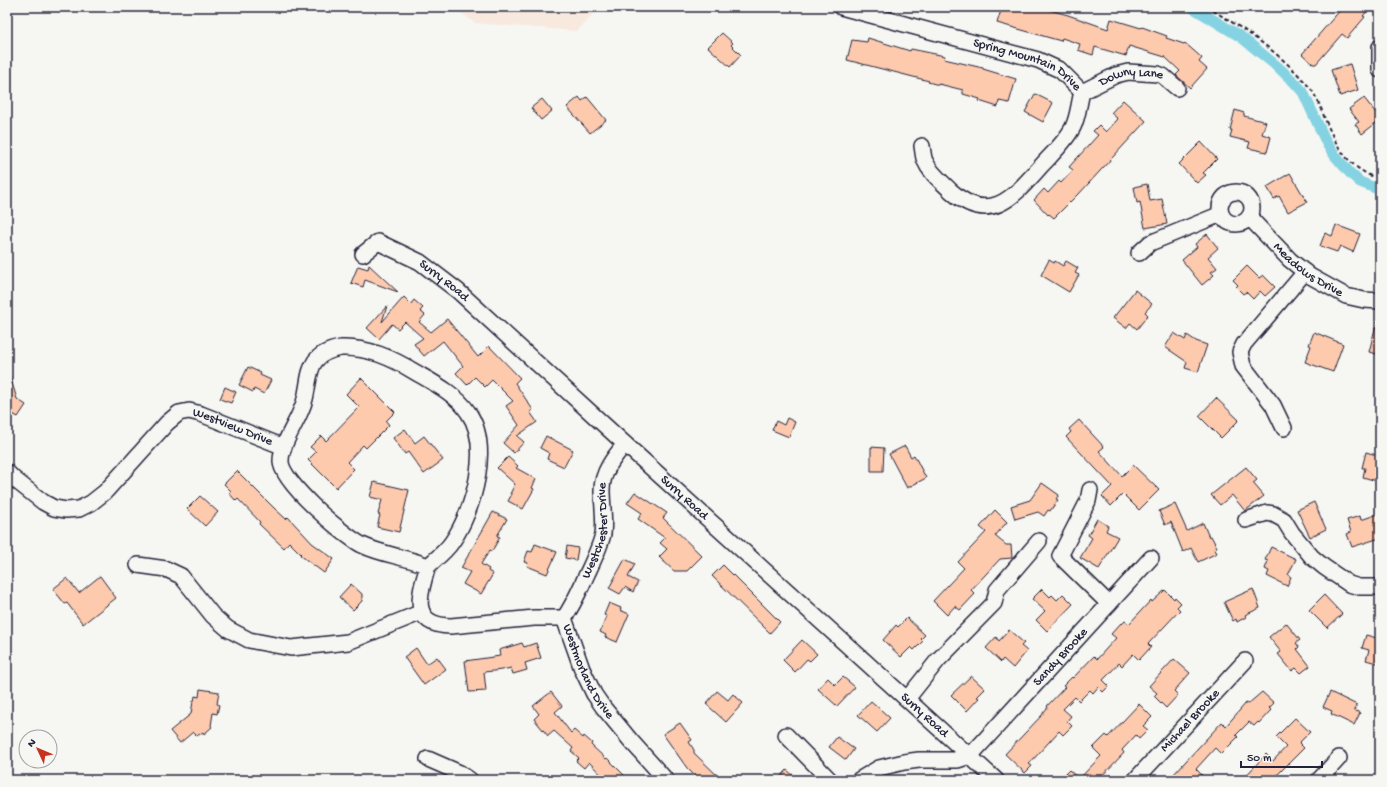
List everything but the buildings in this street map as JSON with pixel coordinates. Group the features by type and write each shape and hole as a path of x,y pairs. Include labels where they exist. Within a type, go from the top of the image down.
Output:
{"street":[{"name":"Spring Mountain Drive","path":"841,7 1038,60 1060,70 1082,92 1074,126 1066,139 1018,192 1006,201 992,206 977,206 961,200 936,177 924,161 922,146"},
{"path":"1380,47 1380,70"},
{"name":"Downy Lane","path":"1082,92 1116,75 1128,72 1158,74 1163,76 1177,88"},
{"path":"1230,193 1240,193 1245,195 1251,202 1252,207 1249,217 1246,221 1237,224 1227,222 1221,214 1220,204 1230,193"},
{"path":"1139,253 1150,244 1221,214"},
{"name":"Meadows Drive","path":"1249,217 1290,260 1305,272 1333,290 1346,296 1364,300 1380,301"},
{"name":"Surry Road","path":"363,254 378,242 420,262 458,291 996,780"},
{"path":"1284,428 1273,405 1243,366 1240,352 1244,344 1305,272"},
{"path":"138,566 166,569 181,576 213,616 228,629 249,640 291,648 348,642 422,612 420,596 428,566 443,553 459,530 470,506 477,477 480,442 477,429 468,412 453,396 438,386 409,368 381,355 367,350 351,348 331,350 322,353 311,367 303,408 284,447"},
{"name":"Westview Drive","path":"7,472 43,502 54,508 66,510 80,509 91,504 104,492 166,423 179,413 189,411 201,414 284,447 281,461 284,474 334,525 352,539 366,547 384,554 413,560 428,566"},
{"name":"Westchester Drive","path":"564,618 573,603 594,558 603,534 602,488 609,466 614,457 625,444"},
{"path":"1090,490 1088,501 1060,556 1109,604"},
{"path":"1246,520 1267,513 1273,514 1284,520 1292,533 1312,557 1324,567 1349,584 1359,587 1380,587"},
{"path":"907,699 938,660 994,603 997,590 1039,541"},
{"name":"Sandy Brooke","path":"970,756 1152,558"},
{"name":"Westmorland Drive","path":"422,612 431,622 444,626 462,626 534,618 564,618 582,669 594,694 631,741 666,780"},
{"name":"Michael Brooke","path":"1135,780 1245,661"},
{"path":"786,735 830,780"},
{"path":"859,780 879,768 897,763 919,760 958,760 970,756"},
{"path":"1319,780 1339,758"},
{"path":"428,759 460,773 470,780"}],"path":[{"path":"1207,7 1268,46 1299,76 1312,90 1341,151 1357,169 1380,180"}],"shaded area":[{"path":"453,7 600,7 577,31 475,23"}],"waterway":[{"path":"1192,7 1241,37 1295,83 1303,92 1327,144 1336,157 1360,182 1380,190"}]}
